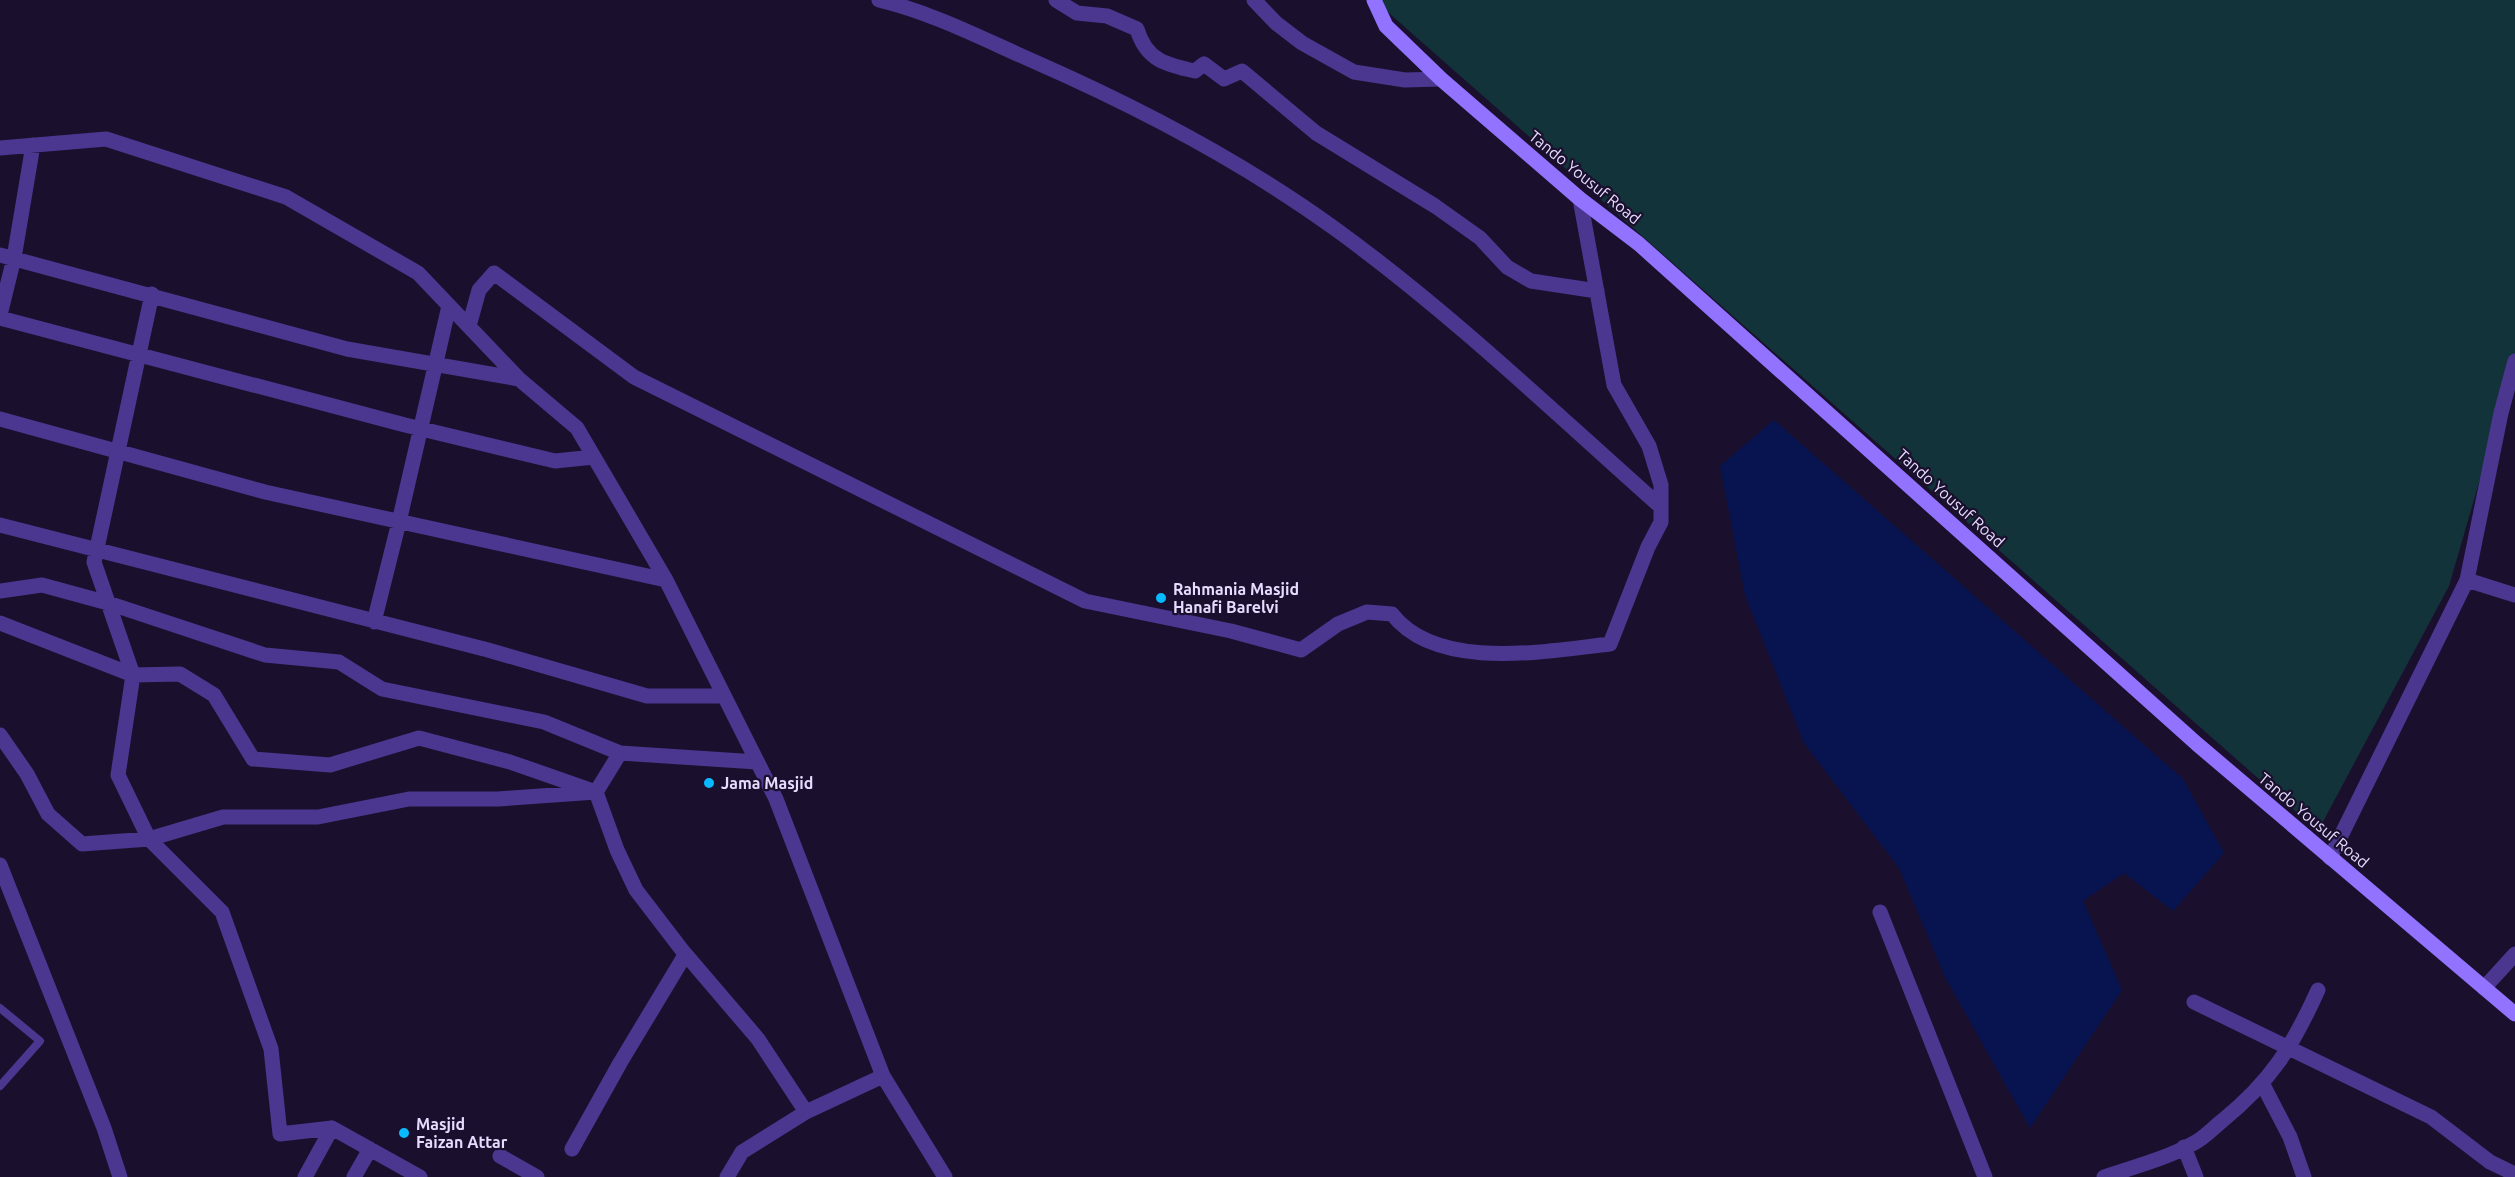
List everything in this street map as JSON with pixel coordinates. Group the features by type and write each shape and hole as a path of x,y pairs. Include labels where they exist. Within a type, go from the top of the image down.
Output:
{"street":[{"path":"879,0 938,19 1114,96 1231,159 1334,228 1449,317 1661,507"},
{"path":"1056,0 1077,13 1107,16 1137,29 1141,44 1154,57 1168,65 1195,71 1204,64 1224,80 1242,71 1316,134 1436,206 1480,238 1507,267 1531,281 1597,291"},
{"path":"1254,0 1276,23 1302,43 1354,72 1405,80 1441,80"},
{"name":"Tando Yousuf Road","path":"1374,0 1386,26 1441,80 1580,199 1639,244 2197,744 2515,1014"},
{"path":"0,148 106,139 286,197 418,273 519,379 577,428 666,580 776,799 883,1076 945,1177"},
{"path":"33,145 7,256 0,317 421,429 555,461 594,457"},
{"path":"468,327 479,290 494,273 634,377 1085,601 1231,631 1301,650 1338,624 1367,612 1392,614 1401,627 1421,640 1465,651 1521,653 1610,644 1661,522 1661,485 1649,446 1614,386 1580,199"},
{"path":"7,256 347,349 519,379"},
{"path":"152,294 94,562 133,675 118,775 148,839 222,912 271,1049 280,1134 332,1128 420,1177"},
{"path":"374,622 449,306"},
{"path":"2330,858 2467,580 2501,413 2515,361"},
{"path":"0,419 265,492 666,580"},
{"path":"0,525 488,650 647,696 724,696"},
{"path":"2467,580 2515,595"},
{"path":"0,591 42,585 108,603 266,656 339,662 382,689 544,722 621,753 757,762"},
{"path":"0,623 133,675 180,674 214,695 253,759 330,765 419,738 510,762 596,792"},
{"path":"0,735 27,774 48,814 82,844 148,839 223,817 318,817 410,799 498,799 596,792"},
{"path":"596,792 621,753"},
{"path":"596,792 617,850 636,890 685,955 758,1039 806,1112"},
{"path":"0,865 104,1128 120,1177"},
{"path":"1880,912 1985,1177"},
{"path":"2484,988 2515,954"},
{"path":"572,1149 685,955"},
{"path":"2104,1177 2194,1143 2226,1117 2280,1063 2290,1048 2318,990"},
{"path":"2194,1002 2431,1117 2490,1162 2515,1174"},
{"path":"727,1177 742,1152 806,1112 883,1076"},
{"path":"2262,1083 2290,1137 2304,1177"},
{"path":"305,1177 332,1128"},
{"path":"2184,1147 2196,1177"},
{"path":"354,1177 370,1149"},
{"path":"500,1156 537,1177"}],"lane":[{"path":"0,1008 40,1041 0,1086"}],"green space":[{"path":"1382,0 2515,0 2515,358 2449,586 2318,831 1382,7"}],"shaded area":[{"path":"1774,420 2183,779 2224,853 2173,911 2124,873 2083,901 2122,990 2030,1128 1945,977 1899,868 1804,743 1745,595 1720,466"}],"place":[{"name":"Rahmania Masjid Hanafi Barelvi","path":"1161,598"},
{"name":"Jama Masjid","path":"709,783"},
{"name":"Masjid Faizan Attar","path":"404,1133"}]}
